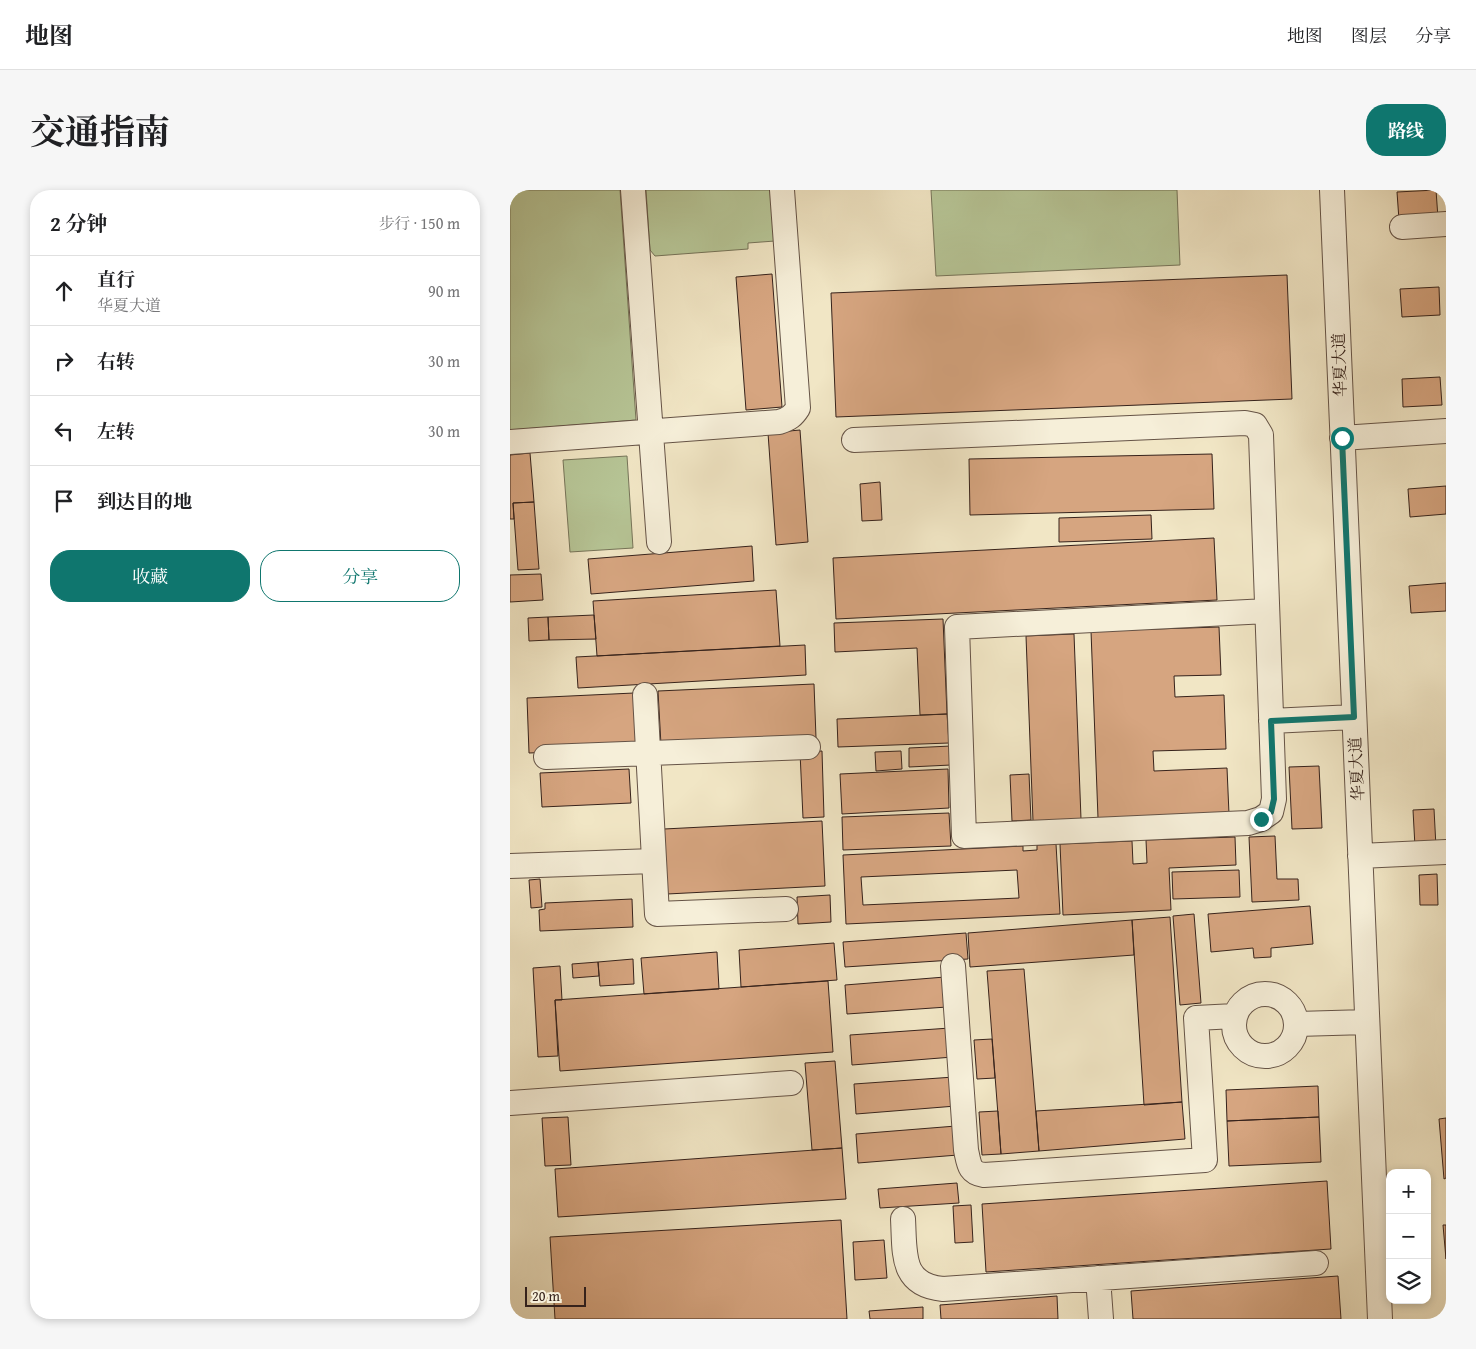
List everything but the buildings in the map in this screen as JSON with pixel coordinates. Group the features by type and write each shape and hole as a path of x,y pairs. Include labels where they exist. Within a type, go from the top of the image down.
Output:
{"street":[{"path":"633,190 659,542"},
{"path":"510,442 779,422 787,420 794,415 798,408 782,190"},
{"name":"华夏大道","path":"1332,190 1380,1319"},
{"path":"1402,227 1446,224"},
{"path":"854,440 1245,423 1255,425 1261,435 1274,799 1271,812 1261,819 1248,823 964,836 957,627 1267,611"},
{"path":"1342,438 1446,432"},
{"path":"645,695 657,914 786,909"},
{"path":"1271,721 1354,717"},
{"path":"546,757 808,747"},
{"path":"1360,856 1446,852"},
{"path":"510,866 654,861"},
{"path":"953,966 966,1150 971,1169 976,1174 1205,1160 1196,1018 1235,1016"},
{"path":"1264,993 1274,995 1283,999 1295,1014 1297,1024 1295,1035 1282,1052 1272,1056 1250,1053 1242,1046 1236,1036 1235,1016 1239,1007 1255,995 1264,993"},
{"path":"1297,1024 1367,1022"},
{"path":"510,1103 791,1083"},
{"path":"903,1219 908,1268 913,1276 931,1288 943,1289 1316,1263"},
{"path":"1098,1278 1101,1319"}],"green space":[{"path":"510,190 620,190 636,420 510,430"},
{"path":"646,190 771,190 775,241 748,243 748,249 655,256 650,250"},
{"path":"931,190 1177,190 1180,265 936,276"},
{"path":"627,456 633,548 570,552 563,460"}],"route":[{"path":"1261,819 1271,812 1274,799 1271,721 1354,717 1342,438"}]}
